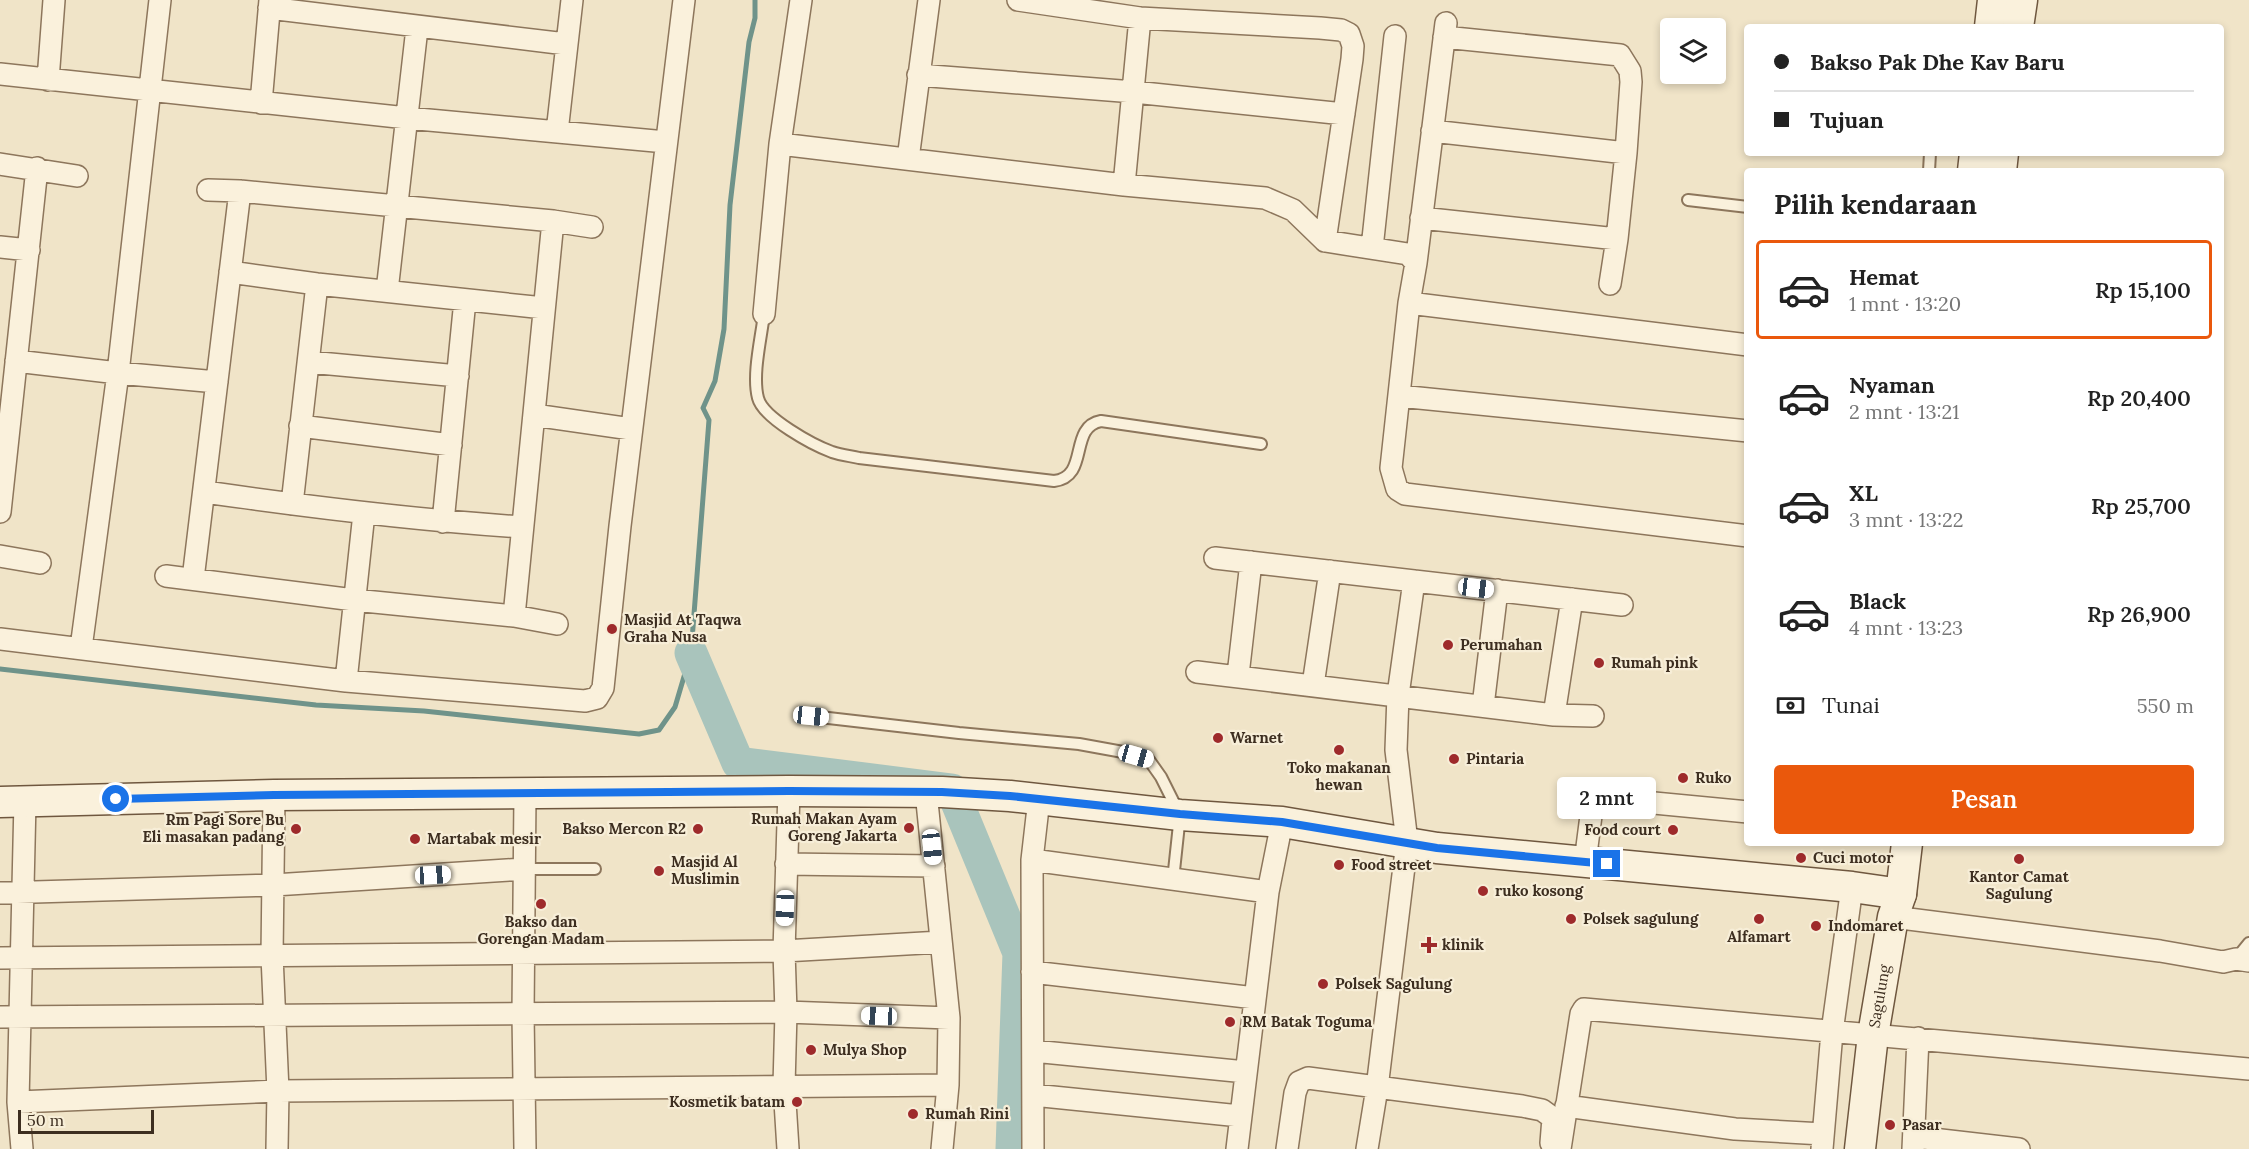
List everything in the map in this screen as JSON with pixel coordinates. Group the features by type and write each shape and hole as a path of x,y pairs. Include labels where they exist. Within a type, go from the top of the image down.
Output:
{"street":[{"path":"48,80 54,0"},
{"path":"81,648 118,374 160,0"},
{"path":"556,132 572,0"},
{"path":"0,639 346,681 585,701 597,698 603,688 631,429 684,0"},
{"path":"764,314 780,144 801,0"},
{"path":"908,159 929,0"},
{"path":"1018,0 1140,18 1320,28 1349,34 1353,46 1325,241"},
{"path":"1990,24 1993,0"},
{"path":"2018,24 2022,0"},
{"path":"261,103 270,4 417,28 566,44"},
{"path":"1124,185 1140,18"},
{"path":"387,291 417,28"},
{"path":"1610,284 1626,153 1631,82 1630,71 1620,55 1445,30 1409,303 1391,468 1397,489 1405,494 1744,536"},
{"path":"1372,248 1395,36"},
{"path":"0,74 407,118 666,142"},
{"path":"918,75 1134,92 1344,114"},
{"path":"1432,131 1626,153"},
{"path":"780,144 1124,185 1265,198 1293,210 1325,241 1402,252 1408,254 1416,263"},
{"path":"0,164 77,176"},
{"path":"0,512 2,476 37,168"},
{"path":"208,190 240,191 553,221 592,227"},
{"path":"193,579 240,191"},
{"path":"1421,218 1617,238"},
{"path":"514,616 553,221"},
{"path":"0,247 29,250"},
{"path":"230,272 317,284 544,308"},
{"path":"292,504 317,284"},
{"path":"443,522 465,300"},
{"path":"1409,303 1744,345"},
{"path":"16,361 118,374 217,382"},
{"path":"309,362 458,376"},
{"path":"1399,396 1744,431"},
{"path":"534,415 631,429"},
{"path":"300,426 451,445"},
{"path":"205,492 443,522 522,527"},
{"path":"346,681 364,513"},
{"path":"0,556 40,563"},
{"path":"1215,558 1622,604"},
{"path":"1238,675 1251,562"},
{"path":"1313,685 1330,571"},
{"path":"166,576 354,600 514,616 557,624"},
{"path":"1368,1149 1407,842 1396,750 1398,695 1414,581"},
{"path":"1482,706 1497,590"},
{"path":"1554,715 1572,599"},
{"path":"1197,672 1238,675 1554,715 1593,716"},
{"path":"788,1149 784,1086 786,1012 784,951 789,791"},
{"path":"22,1149 10,1017 22,958 24,892 12,801 274,795 789,791 934,792 1024,798 1282,822 1437,848 1852,886 1897,905 2223,962 2245,954"},
{"path":"934,792 934,866 949,1018 948,1085 942,1149"},
{"path":"525,794 523,954 525,1149"},
{"path":"274,795 272,956 278,1091 277,1149"},
{"path":"1024,798 1032,860 1033,1149"},
{"path":"1585,862 1592,808 1596,801 1602,798 1744,812"},
{"path":"1237,1149 1268,892 1282,822"},
{"name":"Sagulung","path":"1860,1149 1874,1035 1907,846"},
{"path":"1032,860 1268,892"},
{"path":"786,864 934,866"},
{"path":"0,893 274,885 524,869"},
{"path":"1566,1106 1733,1139 1823,1142 1832,1032 1852,886"},
{"path":"0,958 784,951 941,942"},
{"path":"1032,972 1255,998"},
{"path":"1560,1149 1581,1014 1584,1009 2249,1070"},
{"path":"10,1017 786,1012 949,1018"},
{"path":"1918,1038 1914,1143 2008,1149"},
{"path":"1033,1051 1246,1072"},
{"path":"1287,1149 1295,1092 1299,1082 1308,1078 1542,1110 1552,1118 1553,1133 1550,1149"},
{"path":"18,1102 278,1091 948,1085"},
{"path":"1033,1095 1240,1116"}],"lane":[{"path":"1688,200 1744,207"},
{"path":"764,314 756,382 759,402 764,410 803,438 832,452 859,458 1054,481 1064,480 1072,471 1085,429 1093,422 1101,421 1261,444"},
{"path":"811,716 959,734 1079,744 1149,760 1161,777 1180,814 1173,880"},
{"path":"524,869 595,869"}],"waterway":[{"path":"0,669 316,705 424,711 639,734 659,730 675,707 691,653 709,420 703,408 715,381 724,329 730,205 749,42 755,18 755,0"},
{"path":"691,653 738,763 952,790 1019,953 1012,1149"}],"place":[{"name":"Masjid At Taqwa Graha Nusa","path":"612,629"},
{"name":"Perumahan","path":"1448,645"},
{"name":"Rumah pink","path":"1599,663"},
{"name":"Warnet","path":"1218,738"},
{"name":"Toko makanan hewan","path":"1339,750"},
{"name":"Pintaria","path":"1454,759"},
{"name":"Ruko","path":"1683,778"},
{"name":"Rumah Makan Ayam Goreng Jakarta","path":"909,828"},
{"name":"Rm Pagi Sore Bu Eli masakan padang","path":"296,829"},
{"name":"Bakso Mercon R2","path":"698,829"},
{"name":"Food court","path":"1673,830"},
{"name":"Martabak mesir","path":"415,839"},
{"name":"Cuci motor","path":"1801,858"},
{"name":"Kantor Camat Sagulung","path":"2019,859"},
{"name":"Food street","path":"1339,865"},
{"name":"Masjid Al Muslimin","path":"659,871"},
{"name":"ruko kosong","path":"1483,891"},
{"name":"Bakso dan Gorengan Madam","path":"541,904"},
{"name":"Polsek sagulung","path":"1571,919"},
{"name":"Alfamart","path":"1759,919"},
{"name":"Indomaret","path":"1816,926"},
{"name":"klinik","path":"1429,945"},
{"name":"Polsek Sagulung","path":"1323,984"},
{"name":"RM Batak Toguma","path":"1230,1022"},
{"name":"Mulya Shop","path":"811,1050"},
{"name":"Kosmetik batam","path":"797,1102"},
{"name":"Rumah Rini","path":"913,1114"},
{"name":"Pasar","path":"1890,1125"}],"route":[{"path":"116,799 274,795 942,792 1010,796 1282,822 1437,848 1607,864"}]}
